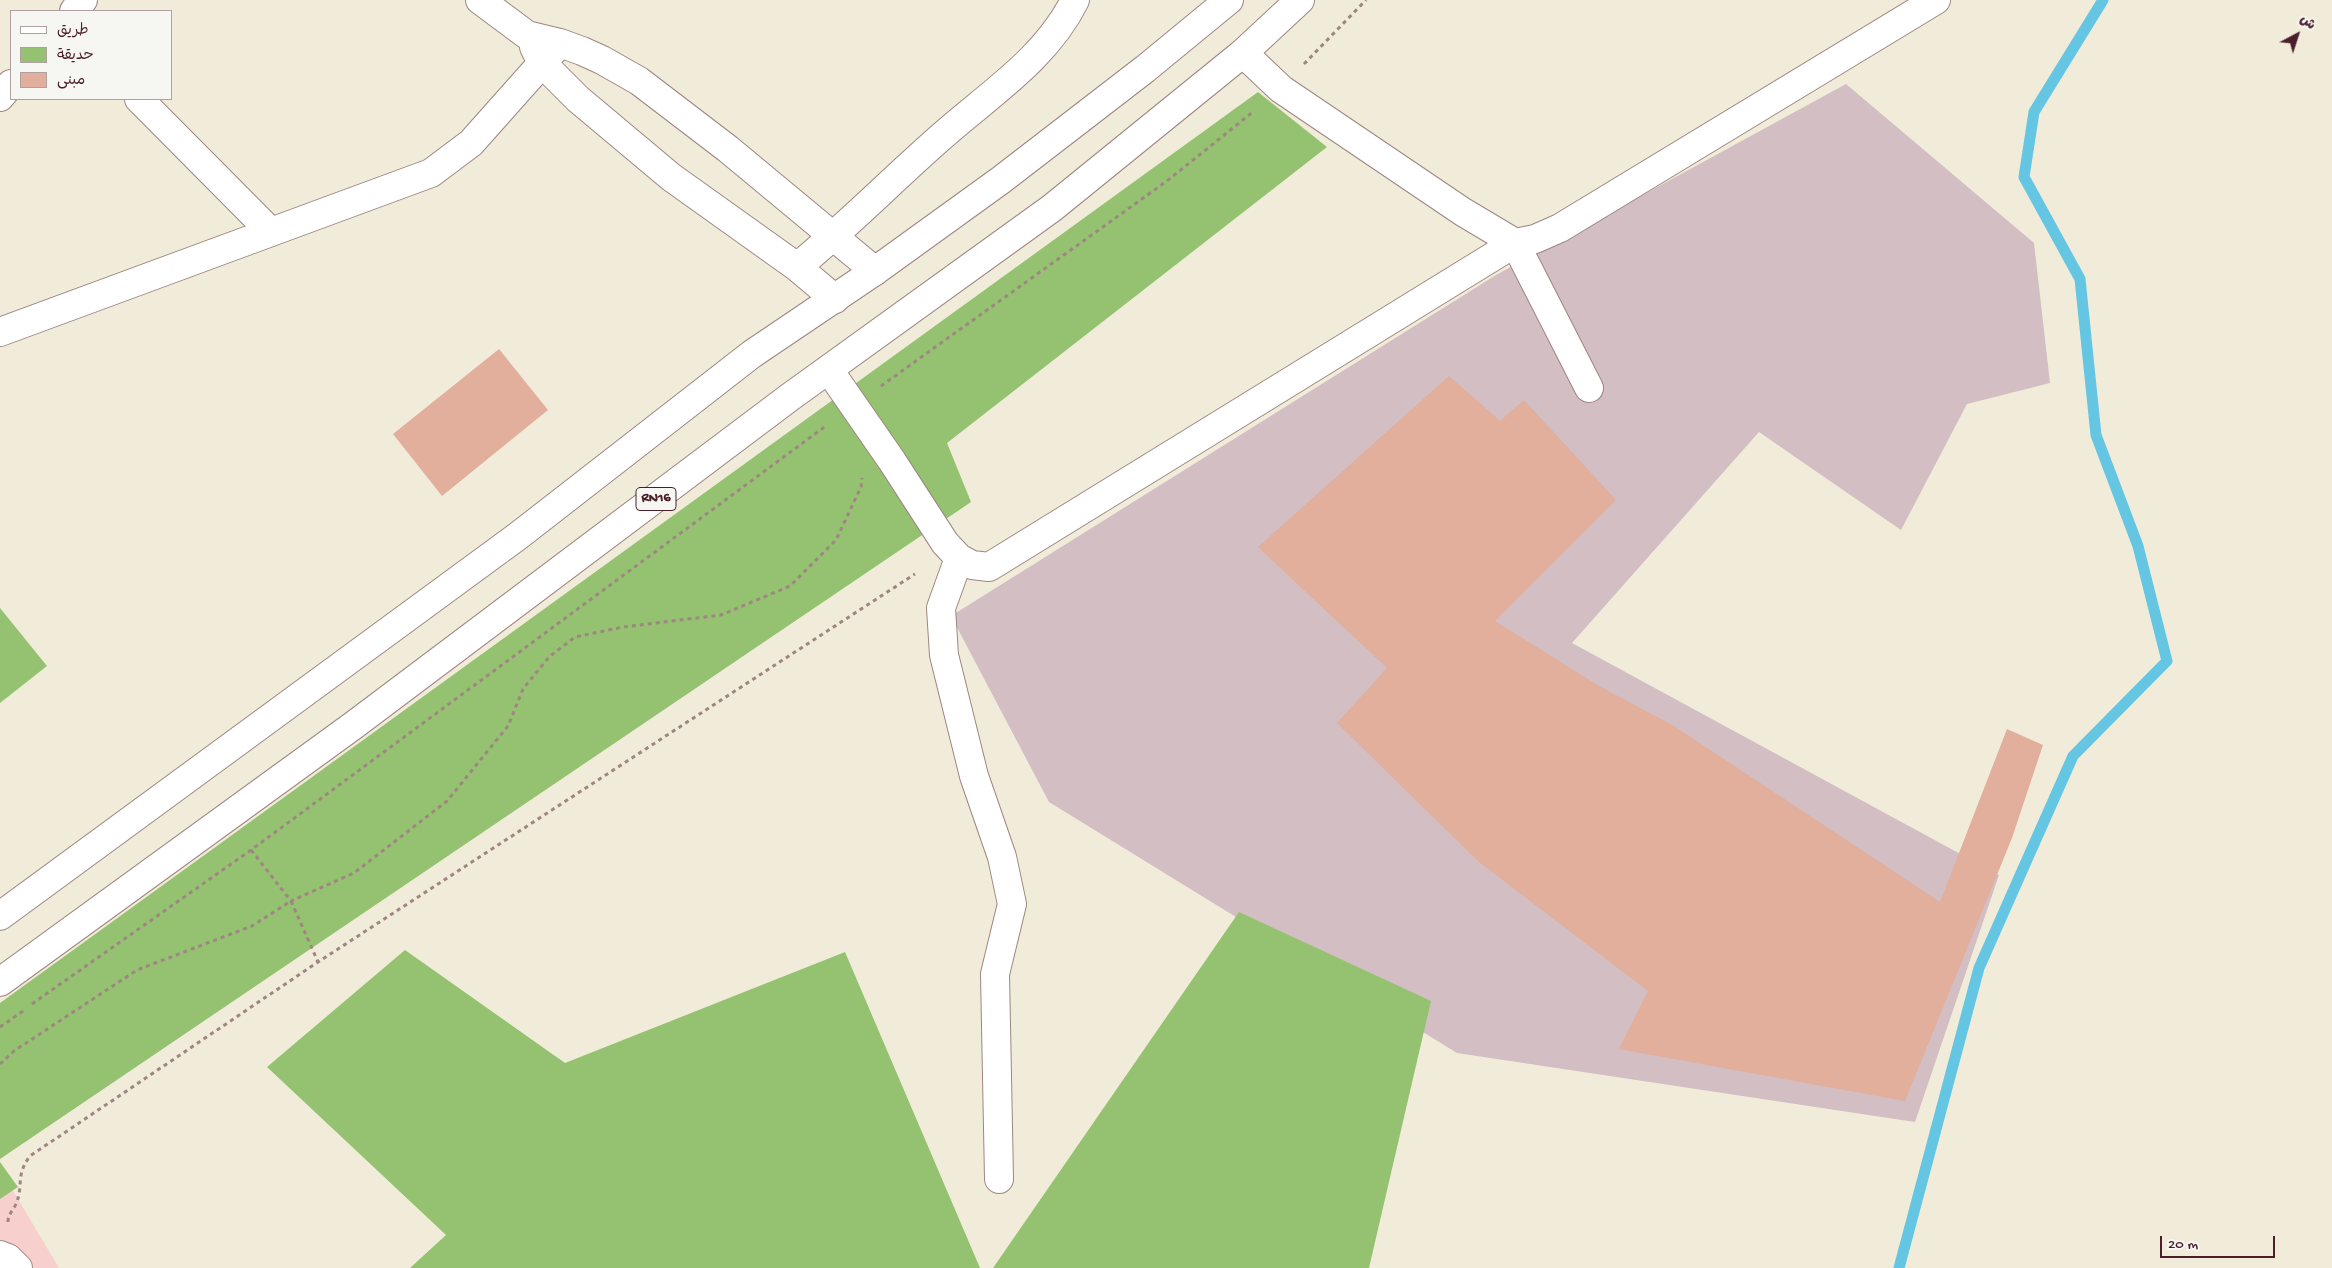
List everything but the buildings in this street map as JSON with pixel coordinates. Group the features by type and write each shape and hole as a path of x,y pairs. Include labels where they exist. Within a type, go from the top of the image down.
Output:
{"main road":[{"path":"75,10 83,0"},
{"path":"480,0 528,35 560,43 602,60 639,81 728,149 875,272"},
{"path":"797,267 834,237 940,137 1028,63 1060,25 1075,0"},
{"path":"0,916 518,536 752,354 875,272 1002,180 1146,69 1230,0"},
{"name":"RN16","path":"0,982 362,719 829,370 1052,208 1243,53 1300,0"},
{"path":"829,370 883,447 926,516 956,554 972,565 989,566 1515,243 1544,236 1568,223 1936,0"},
{"path":"528,35 542,64 578,99 671,177 797,267 835,299"},
{"path":"0,332 431,173 471,143 560,43"},
{"path":"1243,53 1281,89 1463,212 1515,243 1589,388"},
{"path":"0,97 10,85"},
{"path":"140,100 271,232"},
{"path":"956,554 941,608 944,655 974,776 1002,857 1012,904 994,974 999,1178"}],"path":[{"path":"0,1027 251,850 854,405 1167,182 1281,89 1366,0"},
{"path":"0,1064 39,1035 137,970 252,926 291,901 354,872 447,801 508,726 523,689 549,657 575,636 721,615 790,586 836,540 861,487 862,463 883,447"},
{"path":"9,1260 8,1216 16,1204 22,1166 30,1156 318,962 956,554"},
{"path":"251,850 291,901 318,962"}],"shaded area":[{"path":"1846,84 2034,243 2050,383 1967,404 1901,530 1759,432 1572,643 1999,875 1915,1122 1457,1053 1049,802 951,616 1496,275"},
{"path":"8,1182 59,1268 0,1268 0,1187"}],"green space":[{"path":"1258,92 1327,147 947,443 971,502 0,1159 0,1003"},
{"path":"0,608 47,666 0,703"},
{"path":"1239,912 1431,1001 1369,1268 993,1268"},
{"path":"405,950 565,1063 845,952 980,1268 410,1268 446,1235 267,1067"},
{"path":"0,1162 18,1187 0,1199"}],"waterway":[{"path":"1899,1268 1979,968 2073,756 2167,661 2138,546 2096,435 2080,279 2024,177 2034,112 2103,0"}]}
